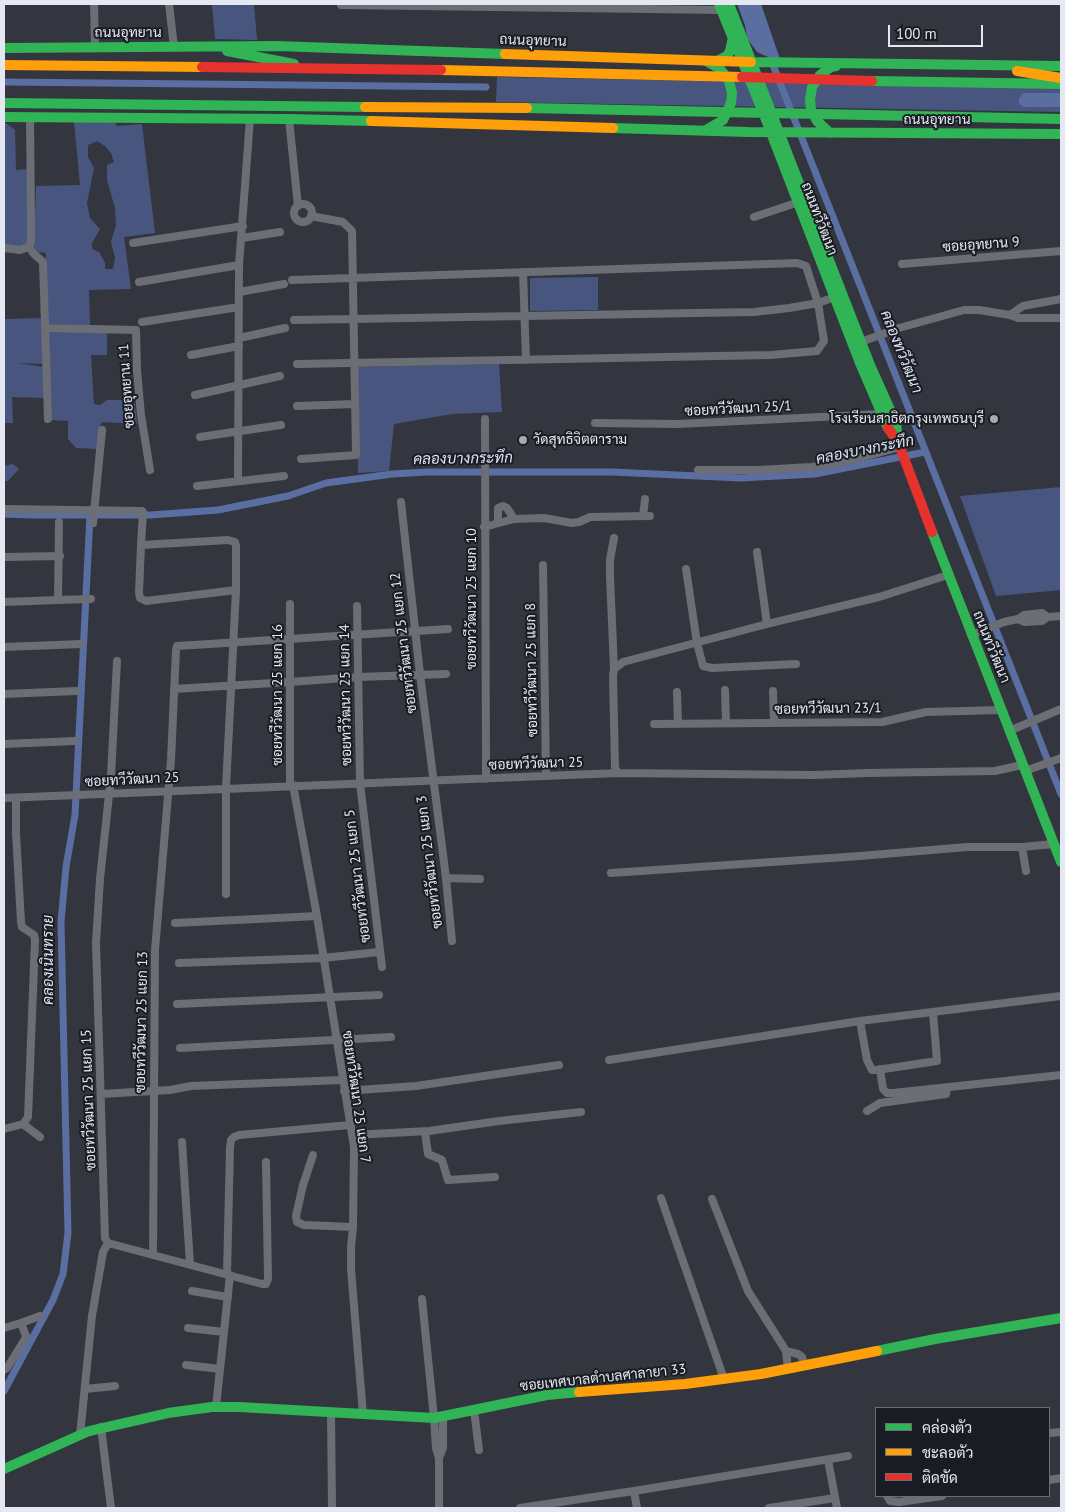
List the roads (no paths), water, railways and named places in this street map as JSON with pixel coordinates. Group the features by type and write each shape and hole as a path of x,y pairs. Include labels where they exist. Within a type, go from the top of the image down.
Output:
{"main road":[{"name":"ถนนทวีวัฒนา","path":"723,6 733,37 751,62 765,117 778,132 799,202 835,297 887,426 901,451 971,635 1061,862"},
{"name":"ถนนทวีวัฒนา","path":"723,6 751,62 861,342 896,423 901,451"},
{"path":"711,61 727,56 733,37"},
{"name":"ถนนอุทยาน","path":"4,48 307,46 783,63 1061,66"},
{"path":"4,54 52,47"},
{"path":"204,47 315,69"},
{"path":"704,131 723,120 732,103 729,81 725,74 711,61"},
{"path":"826,133 812,110 810,100 812,87 820,75 831,67 840,64"},
{"path":"4,65 505,71 996,84 1061,84"},
{"path":"986,65 1061,78"},
{"name":"ถนนอุทยาน","path":"4,103 506,108 1061,119"},
{"path":"167,104 266,119"},
{"name":"ถนนอุทยาน","path":"4,117 289,119 748,132 1061,134"},
{"path":"748,132 757,128 764,121 765,117"},
{"name":"ซอยเทศบาลตำบลศาลายา 33","path":"4,1469 101,1427 168,1413 216,1407 239,1407 439,1418 548,1395 685,1384 788,1369 935,1339 1061,1318"}],"street":[{"path":"94,4 95,47"},
{"path":"169,4 174,47"},
{"path":"341,5 723,6"},
{"path":"29,247 32,221 30,117"},
{"path":"238,481 239,265 250,119"},
{"path":"289,119 298,206 295,213 297,219 304,222 308,220 312,210 306,204 298,206"},
{"path":"754,216 799,202"},
{"path":"301,459 356,455 352,231 343,222 311,216"},
{"path":"133,243 243,226"},
{"path":"242,238 280,232"},
{"path":"4,248 20,250 29,247"},
{"path":"29,247 43,262 48,419"},
{"name":"ซอยอุทยาน 9","path":"902,264 1061,251"},
{"path":"239,292 288,282 352,278 797,263 806,266 818,303 824,341 817,351 771,355 297,364"},
{"path":"139,282 239,265"},
{"path":"523,272 526,360"},
{"path":"294,320 754,312 818,303 835,297"},
{"path":"1010,315 1023,306 1061,299"},
{"path":"142,322 239,307"},
{"path":"861,342 903,326 964,310 979,310 1026,318 1061,318"},
{"name":"ซอยอุทยาน 11","path":"46,328 136,330 141,415 150,470"},
{"path":"191,355 285,328"},
{"path":"195,395 280,376"},
{"path":"297,406 355,404"},
{"name":"ซอยทวีวัฒนา 25/1","path":"595,422 678,424 882,414"},
{"name":"ซอยทวีวัฒนา 25 แยก 10","path":"485,419 486,779"},
{"path":"200,438 281,425"},
{"path":"93,523 102,430"},
{"path":"698,470 785,469 837,464 901,451"},
{"path":"197,486 284,476"},
{"path":"484,527 514,519 544,518 572,523 590,517 647,516 644,499"},
{"name":"ซอยทวีวัฒนา 25 แยก 12","path":"401,502 433,780"},
{"path":"498,523 498,508 503,506 507,508 514,519"},
{"path":"4,508 94,512 142,510 140,598 146,601 236,590"},
{"path":"58,600 59,522"},
{"path":"614,538 610,560 610,576 614,669 615,768 618,773"},
{"path":"141,545 232,540 236,546 234,642 226,788 226,894"},
{"path":"757,552 767,624"},
{"path":"4,557 60,556"},
{"name":"ซอยทวีวัฒนา 25 แยก 8","path":"543,564 546,775"},
{"path":"686,570 697,643 705,668 796,664"},
{"path":"614,669 622,662 879,597 948,575"},
{"path":"4,602 88,599"},
{"name":"ซอยทวีวัฒนา 25 แยก 16","path":"290,604 292,785"},
{"name":"ซอยทวีวัฒนา 25 แยก 14","path":"357,606 360,783"},
{"path":"971,635 1004,622 1018,619 1024,615 1042,613 1048,617 1061,616"},
{"path":"234,642 448,630"},
{"name":"ซอยทวีวัฒนา 25 แยก 13","path":"153,1255 155,950 168,790 176,650 177,646 234,642"},
{"path":"4,647 81,644"},
{"name":"ซอยทวีวัฒนา 25 แยก 15","path":"108,1243 105,1238 96,943 111,776 118,661"},
{"path":"174,689 358,676 446,674"},
{"path":"725,690 726,723"},
{"path":"773,690 774,723"},
{"path":"4,694 77,691"},
{"path":"677,692 678,724"},
{"path":"1009,731 1061,709"},
{"name":"ซอยทวีวัฒนา 23/1","path":"654,724 882,722 926,712 1001,710"},
{"path":"4,744 75,741"},
{"name":"ซอยทวีวัฒนา 25","path":"4,798 618,773 813,775 995,771 1040,766 1061,758"},
{"name":"ซอยทวีวัฒนา 25 แยก 3","path":"433,780 452,941"},
{"name":"ซอยทวีวัฒนา 25 แยก 5","path":"360,783 382,967"},
{"name":"ซอยทวีวัฒนา 25 แยก 7","path":"292,785 317,916 352,1135 354,1158 351,1269 363,1414"},
{"path":"4,1129 23,1124 26,1121 28,1112 35,940 34,935 22,927 21,922 16,798"},
{"path":"610,873 860,856 966,846 1022,847 1054,844"},
{"path":"1022,847 1026,871"},
{"path":"446,878 480,878"},
{"path":"175,922 317,916"},
{"path":"179,963 323,958 379,952"},
{"path":"177,1004 329,998 379,994"},
{"path":"609,1060 860,1021 1061,996"},
{"path":"860,1021 869,1066 872,1070 937,1061 933,1013"},
{"path":"180,1048 390,1037"},
{"path":"344,1091 416,1086 559,1065"},
{"path":"880,1069 883,1088 888,1093 1061,1074"},
{"path":"101,1094 170,1090 191,1086 342,1080"},
{"path":"867,1111 880,1103 946,1094 947,1088"},
{"path":"352,1135 424,1132 582,1112"},
{"path":"23,1124 40,1137"},
{"path":"216,1407 228,1297 231,1140 238,1135 350,1125"},
{"path":"424,1132 428,1154 440,1158 448,1180 495,1177"},
{"path":"182,1142 190,1264"},
{"path":"313,1155 303,1185 296,1216 297,1222 304,1225 353,1226"},
{"path":"80,1435 94,1304 104,1252 108,1243 266,1284 268,1279 266,1162"},
{"path":"662,1198 724,1379"},
{"path":"712,1200 748,1291 786,1351 788,1369"},
{"path":"192,1290 228,1297"},
{"path":"422,1299 439,1418 436,1448 439,1458 439,1508"},
{"path":"4,1328 40,1316"},
{"path":"4,1370 25,1339 22,1323"},
{"path":"188,1328 224,1332"},
{"path":"786,1351 802,1357 805,1366"},
{"path":"186,1365 220,1369"},
{"path":"85,1389 115,1386"},
{"path":"474,1410 479,1450"},
{"path":"331,1412 332,1508"},
{"path":"101,1427 111,1508"},
{"path":"520,1508 848,1456"},
{"path":"828,1460 837,1508"},
{"path":"634,1491 637,1508"},
{"path":"888,1497 890,1501 898,1502 935,1497"},
{"path":"769,1508 835,1498"}],"waterway":[{"name":"คลองทวีวัฒนา","path":"771,60 1061,794"},
{"path":"4,82 486,87"},
{"name":"คลองบางกระทึก","path":"4,514 151,515 218,510 288,496 326,483 392,474 427,472 612,472 741,478 815,474 925,452"},
{"name":"คลองเนินทราย","path":"4,1391 53,1300 63,1274 68,1233 61,922 66,867 75,815 90,515"}],"place":[{"name":"โรงเรียนสาธิตกรุงเทพธนบุรี","path":"994,419"},
{"name":"วัดสุทธิจิตตาราม","path":"523,440"}]}
